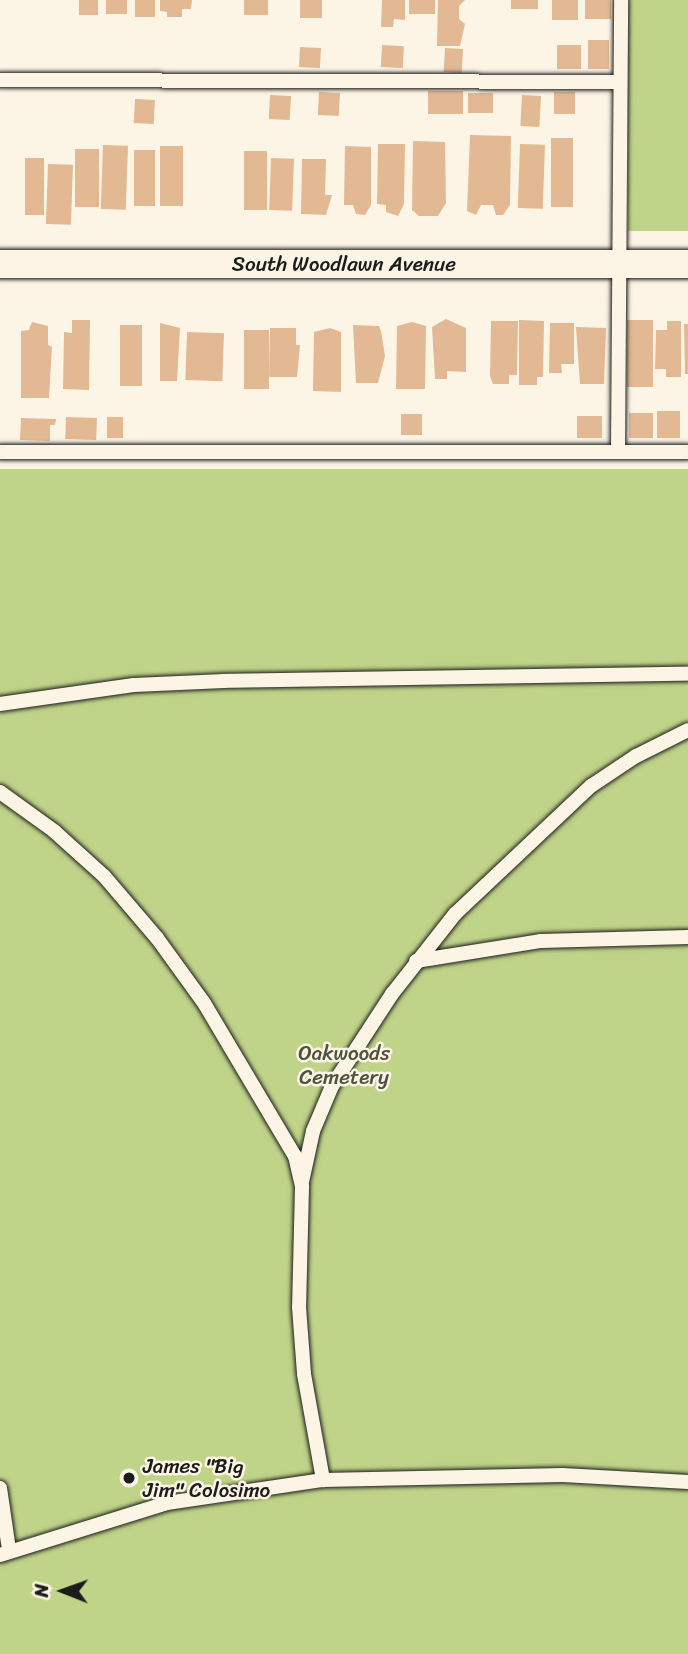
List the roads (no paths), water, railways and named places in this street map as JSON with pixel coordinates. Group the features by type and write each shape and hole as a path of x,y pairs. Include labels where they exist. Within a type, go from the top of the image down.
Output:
{"street":[{"name":"South Woodlawn Avenue","path":"0,264 688,264"}],"lane":[{"path":"618,452 621,0"},
{"path":"0,80 620,82"},
{"path":"0,452 688,452"},
{"path":"0,704 134,685 225,681 688,674"},
{"path":"323,1480 304,1374 299,1307 302,1187 313,1131 332,1086 416,961 455,914 550,821 636,756 688,730"},
{"path":"0,792 54,831 104,876 157,938 204,1003 279,1126 295,1156 302,1187"},
{"path":"416,961 541,941 688,937"},
{"path":"0,1488 5,1553 167,1503 323,1480 563,1475 688,1482"}],"place":[{"name":"James \"Big Jim\" Colosimo","path":"129,1478"}],"park label":[{"name":"Oakwoods Cemetery","path":"344,1065"}]}
